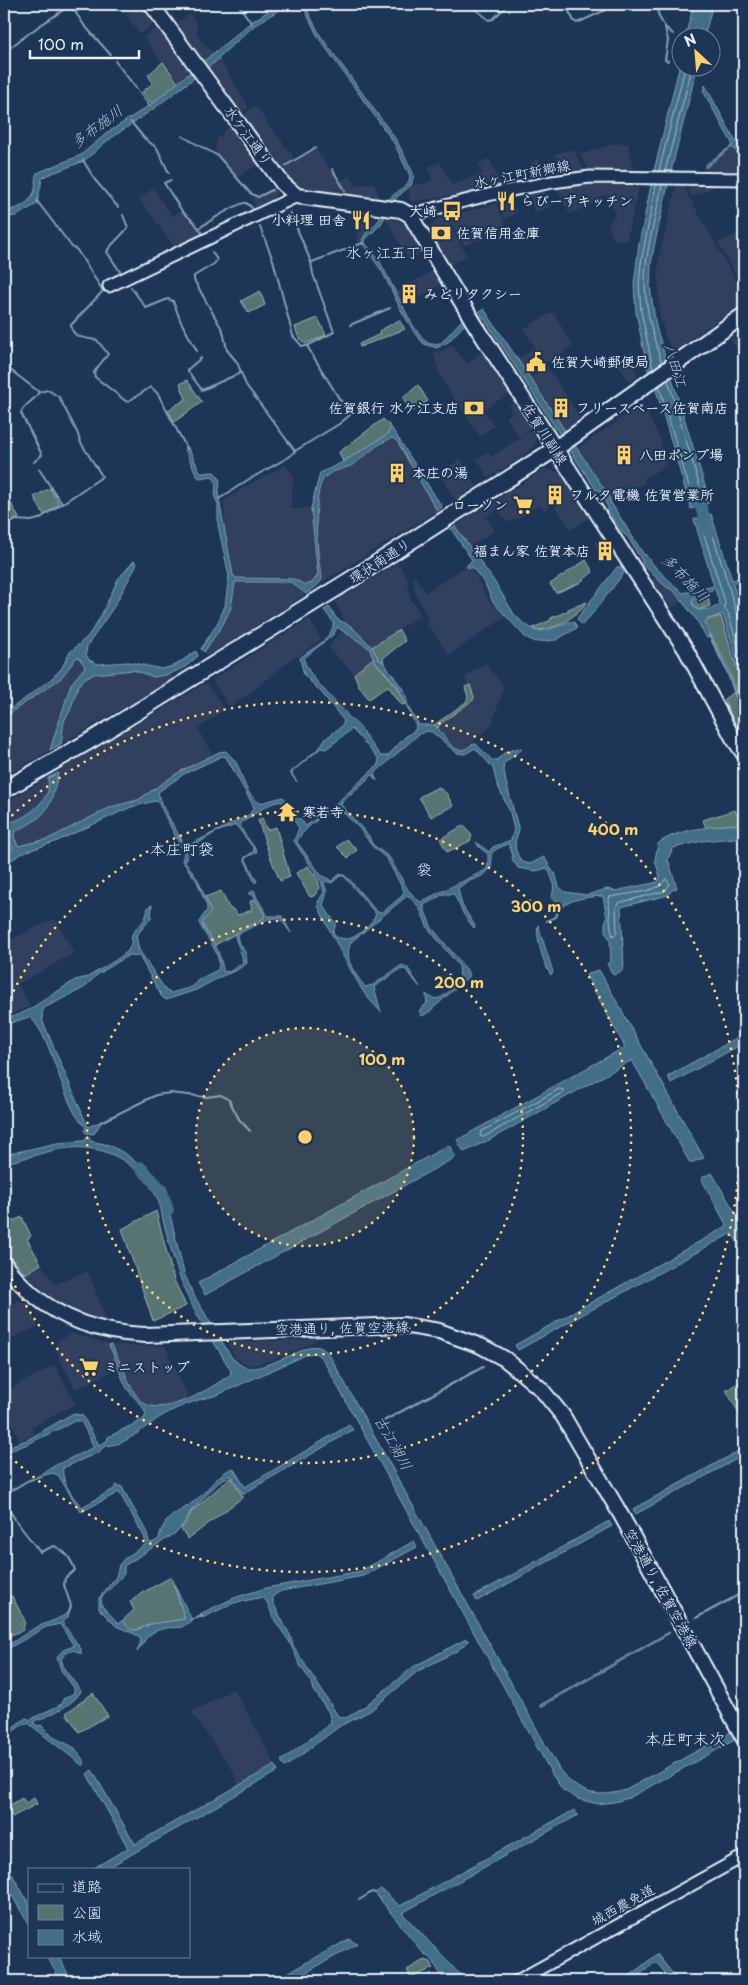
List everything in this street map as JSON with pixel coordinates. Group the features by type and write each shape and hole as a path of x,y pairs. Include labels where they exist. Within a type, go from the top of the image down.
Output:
{"highway":[{"name":"環状南通り","path":"4,790 93,740 326,596 555,449 744,315"}],"main road":[{"name":"水ケ江通り","path":"151,4 282,184 297,196"},
{"path":"297,196 404,212"},
{"name":"佐賀川副線","path":"404,212 686,650 732,738 744,754"},
{"name":"空港通り, 佐賀空港線","path":"4,1263 22,1285 44,1305 77,1322 96,1329 135,1334 403,1325 439,1330 481,1346 506,1359 541,1389 563,1416 621,1515 744,1739"}],"street":[{"name":"水ヶ江町新郷線","path":"404,212 442,206 552,182 590,177 744,179"},
{"path":"109,286 297,196"},
{"name":"城西農免道","path":"517,1981 744,1856"}],"shaded area":[{"path":"141,4 153,20 152,26 140,34 126,15"},
{"path":"190,14 198,26 196,32 203,44 214,53 203,61 176,24"},
{"path":"155,29 159,30 190,72 178,83 143,37"},
{"path":"219,59 249,107 241,113 207,67"},
{"path":"255,106 295,159 315,148 339,181 351,176 355,185 374,183 379,198 303,188 291,181 284,168 243,115"},
{"path":"230,125 257,165 237,178 215,154 217,139"},
{"path":"616,143 628,144 635,174 591,174 580,155"},
{"path":"735,145 744,157 744,175 704,173 705,166"},
{"path":"573,149 585,172 566,177 554,154"},
{"path":"489,159 502,187 411,202 408,189 411,185 426,183 432,179 428,167 440,162 452,185 483,173 478,163"},
{"path":"538,159 547,179 537,181 536,173 530,162"},
{"path":"640,182 626,241 613,239 608,224 616,215 606,194 594,200 595,203 569,214 557,187 588,183"},
{"path":"677,183 684,183 687,193 744,295 744,302 673,352 665,336 660,316 658,275 659,258"},
{"path":"688,183 718,185 693,197 689,191"},
{"path":"153,188 172,216 181,211 201,235 175,248 139,199"},
{"path":"274,188 277,193 274,199 257,208 252,198 259,197"},
{"path":"544,189 551,207 535,213 528,192"},
{"path":"509,196 517,213 505,219 496,198"},
{"path":"496,204 508,228 464,246 447,216"},
{"path":"355,216 367,216 373,226 363,236 362,242 359,244"},
{"path":"445,216 467,256 448,266 429,230 433,222"},
{"path":"386,219 399,220 407,226 422,252 409,260"},
{"path":"744,230 744,290 718,243"},
{"path":"432,271 440,285 403,307 396,293"},
{"path":"553,312 573,346 528,375 517,359 535,347 523,329"},
{"path":"744,329 744,360 730,339"},
{"path":"452,344 467,364 482,352 509,393 484,410 494,426 480,436 443,382 438,369 433,352 442,351"},
{"path":"633,351 637,377 629,382 617,362"},
{"path":"547,366 580,418 564,430 529,378"},
{"path":"514,402 531,428 519,437 506,417 512,413 508,406"},
{"path":"645,408 660,439 666,465 644,479 645,483 611,503 608,495 577,449 633,410"},
{"path":"531,431 536,440 535,445 519,459 488,478 477,459 488,452 491,457"},
{"path":"392,438 396,441 437,511 311,589 294,579 237,579 233,575 225,529 224,501 246,486 286,465 294,478 290,509 315,508 324,477 355,463 386,440"},
{"path":"461,459 476,486 455,500 439,473"},
{"path":"545,469 560,473 590,517 571,530 553,504 544,510 539,505 508,523 498,510 486,517 495,530 470,547 455,526"},
{"path":"602,536 616,557 607,564 594,543"},
{"path":"398,563 407,578 410,599 421,615 372,647 373,658 354,674 330,649 330,644 341,632 344,619 335,602"},
{"path":"465,567 472,569 490,602 505,617 449,655 428,625 428,617 416,595 413,574 426,592"},
{"path":"656,577 674,591 682,601 673,608 651,580"},
{"path":"235,582 291,582 305,595 207,656 204,652 223,624 231,608"},
{"path":"309,619 321,639 298,657 294,657 262,684 230,707 214,684 213,679"},
{"path":"76,657 94,674 133,670 154,677 170,674 173,679 4,777 4,722 13,711 60,679"},
{"path":"485,663 504,687 491,726 462,751 454,750 434,730 437,725 472,698 465,677"},
{"path":"204,684 208,685 224,710 198,729 213,756 180,773 153,794 4,860 4,804"},
{"path":"55,918 74,953 18,984 30,1006 4,1017 4,943"},
{"path":"41,1264 55,1284 88,1271 107,1321 84,1314 54,1299 25,1274"},
{"path":"19,1300 28,1305 38,1326 4,1343 4,1308"},
{"path":"71,1333 110,1344 165,1346 190,1402 154,1414 137,1399 121,1367 76,1389 59,1359 56,1343"},
{"path":"315,1339 310,1344 275,1359 250,1366 237,1359 227,1343"},
{"path":"55,1365 75,1404 31,1428 34,1434 20,1441 4,1408 4,1392"},
{"path":"234,1689 275,1764 239,1786 232,1769 191,1712"}],"green space":[{"path":"163,62 178,83 153,103 142,92 153,83 148,75"},
{"path":"260,291 265,305 249,313 241,301"},
{"path":"318,318 326,335 305,344 298,336 295,327"},
{"path":"399,320 405,329 360,347 359,344 380,334 379,331"},
{"path":"187,380 202,402 174,422 168,410 186,399 180,384"},
{"path":"418,385 428,401 411,412 403,398"},
{"path":"383,419 391,427 389,434 343,462 339,452"},
{"path":"50,488 59,504 44,515 34,497"},
{"path":"4,490 19,518 4,525"},
{"path":"586,560 593,572 579,583 556,593 550,584"},
{"path":"707,593 710,606 698,610 692,603 692,598"},
{"path":"587,602 565,622 544,629 536,630 533,628 568,611 568,609"},
{"path":"721,616 744,690 744,740 724,699 736,692 729,670 705,624 706,620"},
{"path":"399,630 405,641 383,658 384,663 378,659 372,647"},
{"path":"373,658 396,685 405,704 402,705 388,686 369,699 360,688 354,674"},
{"path":"470,685 474,697 473,700 440,724 438,728 434,725 466,702 468,697 465,687"},
{"path":"438,787 447,794 453,806 431,817 419,797"},
{"path":"735,810 741,824 706,828 703,820"},
{"path":"262,818 267,830 276,827 290,877 280,881 258,820"},
{"path":"464,825 472,836 470,841 447,852 440,839"},
{"path":"346,839 357,850 348,858 337,847"},
{"path":"308,866 318,880 320,888 314,896 310,897 296,873"},
{"path":"221,891 229,908 238,915 252,910 250,901 256,900 265,915 264,918 215,945 202,922 209,910 205,897"},
{"path":"156,1211 174,1280 186,1306 153,1321 122,1229"},
{"path":"22,1217 31,1236 27,1239 41,1264 25,1274 8,1252 4,1234 4,1225"},
{"path":"744,1380 744,1422 726,1390"},
{"path":"231,1477 243,1497 188,1539 181,1529 192,1511"},
{"path":"171,1577 185,1619 151,1624 137,1630 131,1630 122,1621 134,1610 130,1602"},
{"path":"12,1596 25,1621 23,1630 4,1638 4,1600"},
{"path":"93,1693 108,1716 79,1732 66,1713"},
{"path":"22,1798 26,1803 34,1798 37,1804 12,1817 7,1807"},
{"path":"424,1960 431,1962 433,1968 411,1978 407,1970"}],"water":[{"path":"279,4 289,4 255,25 219,59 156,107 107,141 84,161 45,176 42,179 37,204 16,216 4,217 4,209 9,210 19,207 31,198 35,189 37,173 81,155 107,133 153,103 250,23"},
{"path":"302,4 304,4 320,35 397,141 414,175 411,185 395,199 381,224 365,240 365,243 379,260 412,324 424,340 430,344 441,343 461,321 484,309 608,495 611,503 644,555 683,593 714,586 694,519 711,514 732,580 744,577 744,580 733,584 744,620 744,682 723,614 706,620 705,624 711,637 707,638 696,619 674,591 665,586 642,564 628,537 618,528 600,491 596,490 483,317 481,316 464,325 448,342 437,348 424,344 414,332 383,273 362,244 366,233 379,220 388,200 408,183 410,176 394,143 318,37","holes":["715,589 720,605 698,610 692,604 693,598"]},
{"path":"694,4 713,4 706,28 687,28"},
{"path":"677,78 694,78 654,247 650,287 656,327 710,502 691,509 657,393 647,367 636,312 634,285 639,244"},
{"path":"705,85 736,142 740,147 744,146 744,160 732,147 705,168 705,165 733,145 703,91"},
{"path":"391,427 442,507 437,511 397,441 392,438 377,446 354,464 329,474 322,482 316,517 321,581 306,594 291,582 235,582 231,608 223,624 204,652 201,649 218,622 225,606 229,576 218,525 218,504 215,498 216,482 212,476 200,478 197,476 185,449 187,446 201,473 214,472 219,479 218,494 233,575 236,578 294,579 305,585 312,583 318,575 311,508 320,473 343,462 388,434"},
{"path":"455,526 496,584 514,614 523,623 536,631 548,630 568,622 574,622 577,628 556,640 536,642 525,637 493,602 485,584 473,568 467,567 472,560 451,529"},
{"path":"134,561 137,564 115,605 87,646 86,654 89,660 98,664 129,662 162,669 176,665 196,651 198,656 185,667 170,674 154,677 133,670 94,674 85,678 78,686 70,711 64,721 61,744 50,750 71,684 85,667 77,657 60,679 13,711 4,722 4,716 50,680 62,668 69,653 88,636 100,618 118,579"},
{"path":"617,567 621,567 624,573 582,625 577,619"},
{"path":"329,607 337,619 352,627 372,647 378,659 384,663 405,692 408,707 419,725 434,725 450,744 457,749 463,750 476,744 492,760 497,760 504,753 518,748 522,749 503,764 519,831 515,843 517,854 522,862 530,864 544,857 555,873 559,887 565,892 587,895 607,889 615,891 658,882 660,877 655,860 658,844 665,839 686,831 741,824 744,828 744,837 702,841 673,848 668,859 677,888 668,895 621,907 624,966 622,971 613,975 607,964 611,962 610,940 605,931 607,918 603,896 574,900 559,909 557,902 551,898 553,883 547,868 536,871 518,868 512,859 513,856 509,844 494,851 491,857 492,864 488,871 465,883 458,889 462,905 475,926 474,928 464,915 454,894 444,894 424,905 432,928 467,970 469,976 422,1016 419,1011 427,1003 426,994 436,999 441,998 460,978 459,966 428,928 419,907 408,895 351,942 348,955 349,960 365,987 373,985 402,965 407,967 420,987 405,969 399,970 374,987 381,1012 361,988 319,908 318,902 324,892 321,881 294,841 299,828 281,801 269,805 240,823 257,852 245,858 257,881 255,883 244,858 253,852 254,849 236,825 216,832 191,848 185,861 198,880 210,909 210,913 202,922 218,951 223,971 229,972 243,963 235,937 236,933 264,918 265,915 252,894 248,894 254,890 268,916 282,916 291,933 280,918 268,919 238,934 237,938 246,954 247,963 237,970 196,990 166,1000 162,997 139,956 129,955 97,975 84,988 44,1008 42,1014 43,1022 88,1127 102,1121 94,1134 86,1133 84,1130 86,1128 77,1117 71,1105 49,1048 36,1024 29,1017 4,1025 4,1020 27,1011 75,980 88,977 128,951 132,934 144,919 148,907 152,905 151,918 136,936 139,950 166,991 171,993 192,987 199,979 218,970 219,964 216,951 199,922 207,907 197,881 182,861 184,853 158,802 155,801 131,807 55,842 25,852 4,864 4,856 13,848 4,835 4,823 24,817 36,808 48,791 48,778 58,773 47,809 36,820 16,831 14,837 18,846 48,839 111,807 138,800 179,772 219,752 226,751 237,764 251,796 255,800 260,803 283,797 306,826 339,801 378,765 379,759 352,729 326,749 321,748 293,771 292,774 297,782 290,773 320,747 325,739 342,726 344,721 321,692 304,675 300,658 325,640 332,630 334,623 324,610","holes":["337,627 369,648 375,661 397,685 416,726 416,729 404,738 388,756 381,756 360,728 314,678 305,664 304,658 334,634","428,731 432,732 457,753 465,754 475,748 493,768 497,784 510,812 514,830 511,840 493,847 489,852 476,842 488,854 486,870 420,902 408,890 389,857 372,844 369,836 341,805 372,775 377,781 374,774 419,734","222,756 226,757 254,807 249,815 185,847 161,803 158,792 184,774","339,808 360,829 372,846 387,859 404,891 402,896 383,912 377,912 349,879 341,873 332,881 321,875 297,842 303,832 328,813","340,876 344,876 376,914 365,929 356,936 347,939 336,937 333,932 336,924 323,905 327,892 324,883 326,881 332,883"]},
{"path":"538,925 553,972 551,975 541,950"},
{"path":"599,970 704,1158 690,1163 632,1060 491,1139 464,1152 457,1140 625,1047 586,975"},
{"path":"744,1034 744,1043 671,1083 668,1076"},
{"path":"89,1136 90,1141 109,1145 126,1154 147,1172 166,1198 184,1273 193,1294 232,1358 245,1367 255,1368 270,1364 310,1347 320,1347 329,1355 559,1769 573,1784 580,1789 596,1794 615,1793 626,1790 744,1725 744,1735 629,1798 598,1804 578,1799 563,1790 553,1776 322,1358 315,1353 308,1354 215,1396 179,1407 160,1417 125,1441 106,1446 99,1452 63,1468 66,1484 82,1507 114,1489 117,1485 122,1487 147,1533 149,1542 152,1543 159,1539 162,1528 169,1519 197,1499 227,1471 233,1468 245,1487 349,1425 353,1430 243,1494 231,1475 221,1480 190,1512 186,1521 177,1532 124,1566 124,1574 101,1598 102,1606 118,1623 122,1621 131,1630 137,1630 151,1624 185,1619 174,1584 192,1620 182,1627 165,1628 155,1631 147,1637 137,1652 141,1641 139,1636 116,1626 99,1609 99,1598 116,1577 119,1565 124,1559 146,1544 144,1536 119,1492 81,1512 58,1475 52,1473 33,1479 56,1465 94,1447 81,1421 75,1421 28,1444 4,1453 4,1448 27,1440 72,1414 82,1415 99,1445 107,1441 108,1437 144,1419 146,1414 124,1383 109,1346 110,1344 133,1391 142,1402 151,1406 163,1407 188,1399 231,1374 230,1369 188,1297 174,1261 158,1201 152,1189 139,1173 113,1155 103,1151 81,1148 59,1149 4,1163 4,1155 57,1143 84,1141"},
{"path":"449,1145 456,1157 205,1295 198,1283"},
{"path":"712,1173 744,1228 744,1254 732,1233 518,1350 515,1345 727,1226 701,1178"},
{"path":"744,1448 744,1455 636,1514 633,1509"},
{"path":"609,1521 612,1526 477,1601 474,1596"},
{"path":"414,1541 417,1547 363,1576 281,1591 273,1596 273,1603 290,1635 294,1647 338,1716 346,1718 365,1706 413,1667 466,1639 469,1641 457,1651 418,1671 370,1711 340,1726 285,1767 281,1761 331,1723 329,1713 300,1665 289,1641 275,1621 263,1597 234,1603 202,1618 200,1614 234,1598 266,1588 361,1571"},
{"path":"69,1612 68,1617 62,1622 81,1649 81,1654 74,1650 66,1653 61,1659 65,1670 81,1691 69,1704 33,1723 38,1726 41,1725 53,1737 75,1748 85,1763 83,1766 28,1723 4,1737 4,1733 26,1718 31,1720 62,1704 63,1699 74,1693 74,1688 61,1670 57,1657 63,1650 74,1646 60,1624 46,1627 4,1651 4,1647 31,1630"},
{"path":"670,1633 541,1707 540,1705"},
{"path":"275,1765 278,1771 108,1868 94,1868 128,1848 87,1774 92,1770 135,1844"},
{"path":"574,1810 578,1815 402,1913 466,1981 446,1981 433,1962 423,1953 375,1893 381,1889 400,1906"},
{"path":"4,1860 28,1902 28,1923 6,1885 4,1886"},
{"path":"349,1939 357,1944 291,1981 273,1981"},
{"path":"657,1954 678,1981 672,1981 656,1962 632,1981 623,1981"},
{"path":"48,1958 59,1958 68,1974 60,1980"}],"waterway":[{"path":"70,4 84,25 110,54"},
{"path":"76,12 87,4"},
{"path":"205,4 207,7 219,4"},
{"path":"238,4 252,24"},
{"path":"469,4 489,20 493,19 509,4"},
{"path":"565,4 577,23 619,4"},
{"path":"656,4 668,40 665,60 668,61"},
{"path":"4,52 71,5"},
{"path":"665,27 670,31"},
{"path":"115,61 150,106"},
{"path":"131,122 144,138 157,148 169,173"},
{"path":"182,136 218,156 250,193 258,197 272,190"},
{"path":"285,166 315,148"},
{"path":"83,160 95,180 118,207"},
{"path":"332,169 345,190"},
{"path":"171,180 164,183 182,211 202,233"},
{"path":"37,201 72,247 77,250 103,291 71,325 74,333 84,338 97,340 108,354 94,372 95,377 127,402 151,387 158,394 187,449"},
{"path":"199,228 236,206 246,203 252,208"},
{"path":"260,227 273,260 293,336 302,346 307,346 334,332 313,274 311,262 290,212"},
{"path":"121,273 107,252 128,228 123,215"},
{"path":"312,262 363,243"},
{"path":"212,252 217,260 214,264 194,276 194,280 223,331 227,350 237,362 246,385 295,451"},
{"path":"131,287 146,308 168,299 173,301 181,322 197,351"},
{"path":"350,325 390,308"},
{"path":"219,499 246,481 289,457 295,451 339,424 350,415 349,409 340,400 307,346"},
{"path":"201,358 187,370 202,390 240,373"},
{"path":"4,365 39,392"},
{"path":"4,526 16,520 31,521 39,519 102,476 81,443 59,397 48,390 39,392 24,407 21,413 42,455 34,462"},
{"path":"39,469 62,504"},
{"name":"八田江","path":"695,489 709,532"},
{"path":"709,635 727,671 736,697"},
{"path":"179,836 185,847"},
{"path":"546,921 556,917 559,908"},
{"path":"101,1122 156,1095 170,1093 206,1097 221,1095 229,1100 239,1119 250,1131"},
{"name":"古江湖川","path":"140,1167 161,1189 168,1210"},
{"path":"380,1423 483,1367"},
{"path":"4,1495 33,1479"},
{"path":"4,1501 16,1521 40,1552 54,1546 62,1550 70,1559 75,1570 65,1578 64,1585 71,1606 69,1612"},
{"path":"696,1618 744,1592"},
{"path":"191,1620 202,1616"},
{"path":"359,1900 372,1892 375,1893"}],"place":[{"name":"らびーずキッチン","path":"506,201"},
{"name":"大崎","path":"452,211"},
{"name":"小料理 田舎","path":"361,220"},
{"name":"佐賀信用金庫","path":"441,233"},
{"name":"みどりタクシー","path":"409,294"},
{"name":"佐賀大崎郵便局","path":"536,362"},
{"name":"佐賀銀行 水ケ江支店","path":"474,408"},
{"name":"フリースペース佐賀南店","path":"561,408"},
{"name":"八田ポンプ場","path":"624,455"},
{"name":"本庄の湯","path":"397,473"},
{"name":"フルタ電機 佐賀営業所","path":"555,495"},
{"name":"ローソン","path":"523,505"},
{"name":"福まん家 佐賀本店","path":"605,551"},
{"name":"寒若寺","path":"287,812"},
{"name":"ミニストップ","path":"89,1367"}],"district":[{"name":"水ヶ江五丁目","path":"391,253"},
{"name":"本庄町袋","path":"182,849"},
{"name":"袋","path":"424,870"},
{"name":"本庄町末次","path":"685,1739"}],"water label":[{"name":"多布施川","path":"97,127"},
{"name":"多布施川","path":"685,578"}]}
